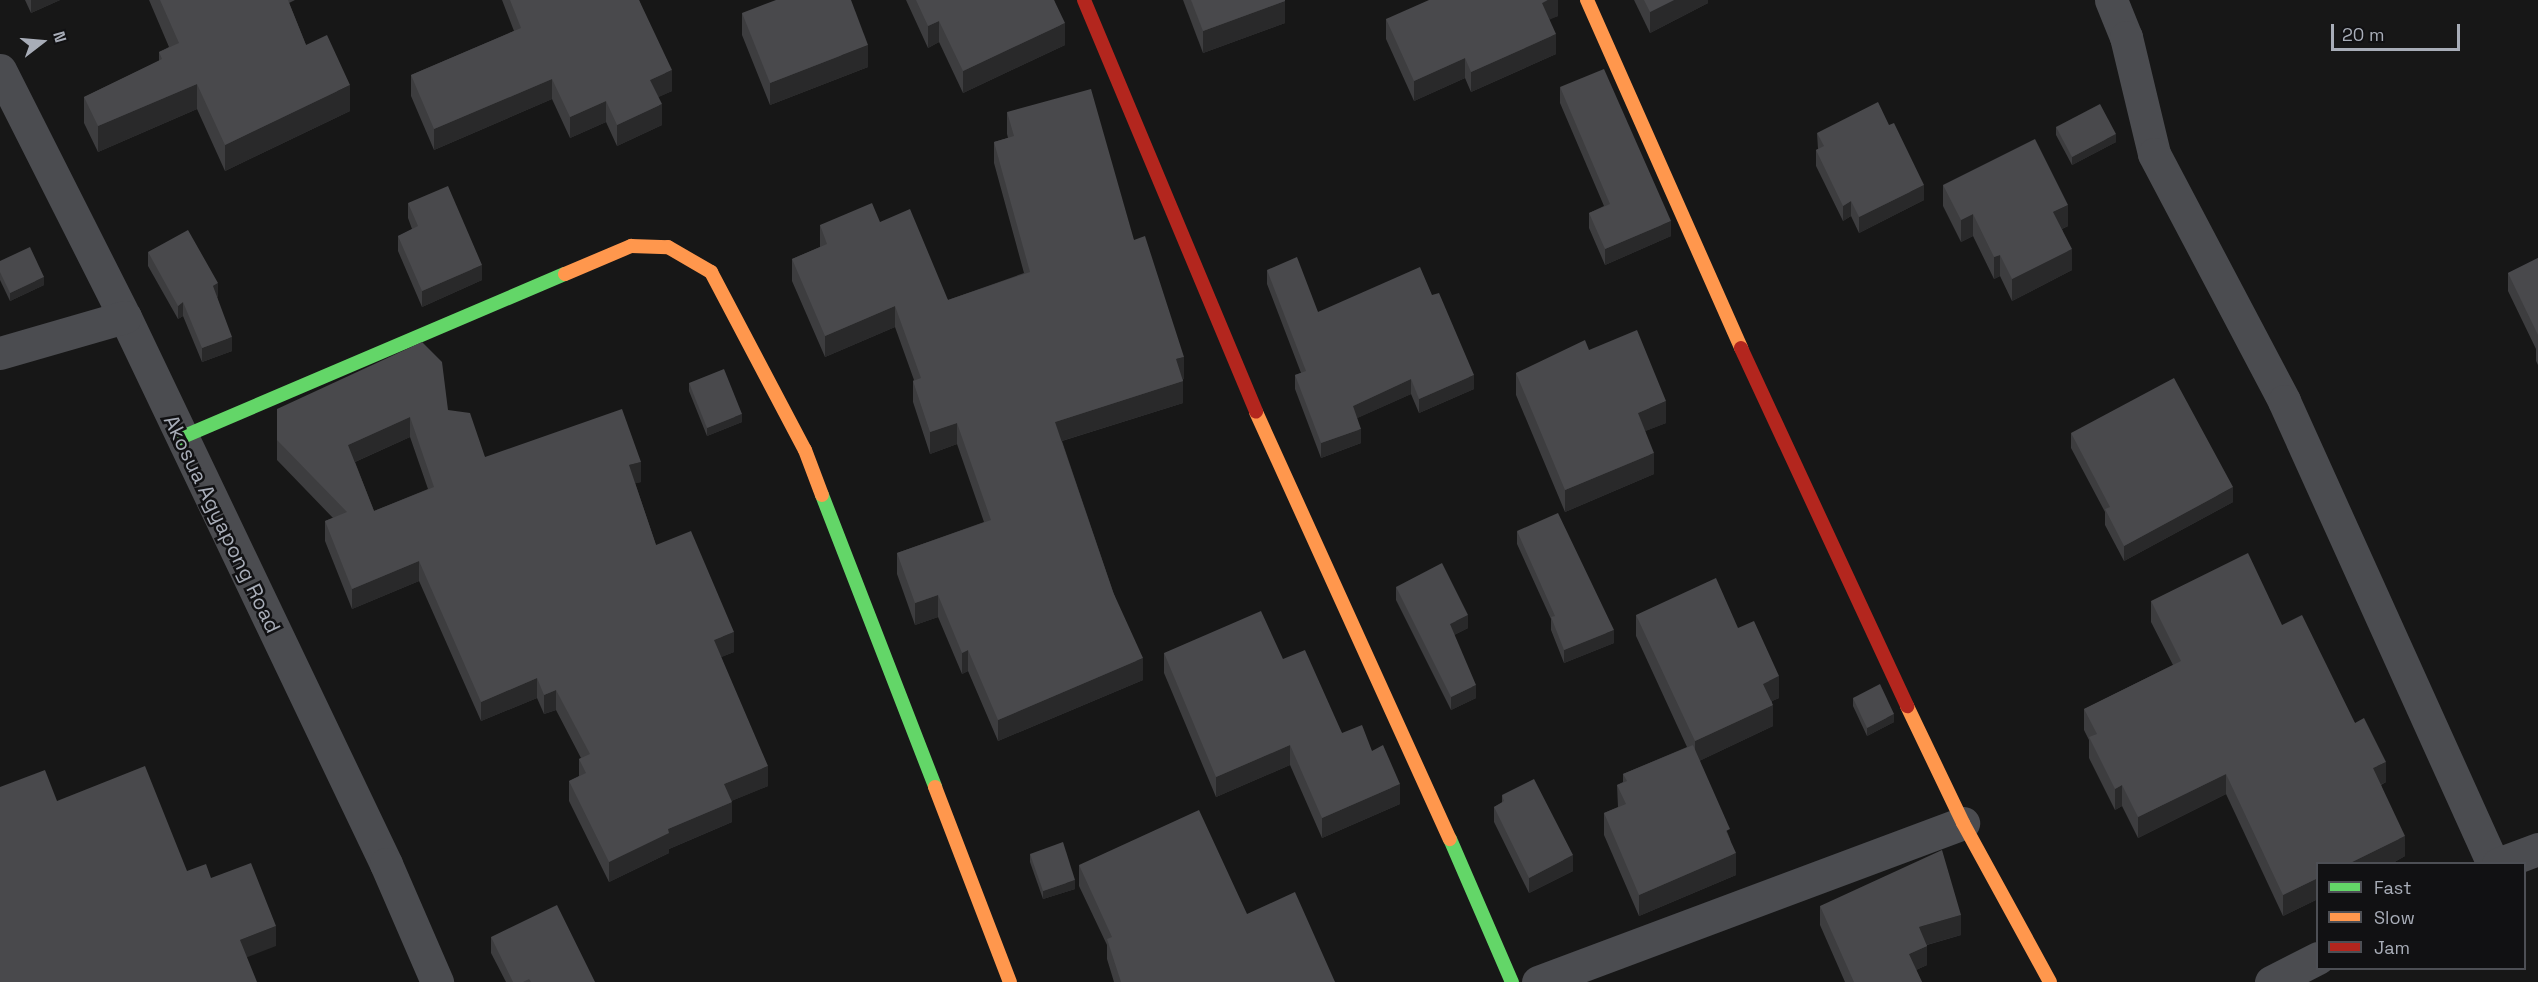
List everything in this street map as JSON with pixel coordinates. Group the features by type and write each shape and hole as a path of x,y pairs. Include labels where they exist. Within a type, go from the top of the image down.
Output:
{"street":[{"path":"1084,0 1242,382 1512,982"},
{"path":"1587,0 1803,487 1963,823 2050,982"},
{"path":"2110,0 2126,36 2154,154 2284,400 2492,862"},
{"name":"Akosua Agyapong Road","path":"0,70 125,317 180,438 386,864 437,982"},
{"path":"180,438 631,246 668,247 711,272 805,450 1010,982"},
{"path":"0,353 125,317"},
{"path":"1538,982 1963,823"},
{"path":"2503,862 2538,849"},
{"path":"2271,982 2316,959"}],"building":[{"path":"160,0 288,0 306,45 327,35 350,85 225,145 197,84 98,126 84,97 162,59 159,52 179,43"},
{"path":"510,0 639,0 672,70 650,80 662,104 617,125 606,101 570,117 552,79 434,129 411,75 521,28"},
{"path":"776,0 851,0 868,45 770,83 742,13"},
{"path":"916,0 1054,0 1065,23 963,71 939,21 928,26"},
{"path":"1191,0 1285,0 1285,1 1203,31"},
{"path":"1429,0 1548,0 1542,3 1556,34 1471,72 1465,58 1414,81 1386,19"},
{"path":"1644,0 1674,0 1650,12"},
{"path":"1604,69 1671,221 1605,249 1589,213 1610,204 1560,87"},
{"path":"1091,89 1134,240 1145,236 1184,357 1176,359 1183,381 1055,422 1113,592 1143,658 998,720 968,650 962,653 938,595 915,603 897,553 991,520 957,423 930,432 913,381 921,378 895,306 825,336 792,259 827,244 820,225 872,203 880,222 910,209 948,300 1030,272 994,142 1014,136 1007,112"},
{"path":"1878,102 1889,125 1894,123 1924,185 1859,217 1851,201 1843,206 1816,150 1824,146 1817,133"},
{"path":"2100,104 2116,134 2072,157 2056,127"},
{"path":"2035,139 2068,205 2053,212 2072,249 2012,279 2000,255 1994,257 1973,214 1961,220 1943,185"},
{"path":"448,186 482,265 422,291 398,236 418,226 408,203"},
{"path":"188,230 218,283 213,286 232,337 202,348 183,302 178,306 148,252"},
{"path":"30,247 44,277 10,293 0,272 0,261"},
{"path":"1297,257 1318,312 1420,267 1432,295 1439,293 1474,375 1419,399 1411,379 1353,406 1361,429 1321,443 1295,375 1306,371 1267,270"},
{"path":"2538,258 2538,335 2508,273"},
{"path":"1637,330 1666,401 1638,413 1654,453 1565,490 1516,373 1585,340 1589,350"},
{"path":"422,342 442,362 448,410 470,413 485,457 622,409 641,462 629,465 656,545 691,531 734,632 714,640 768,766 724,784 732,802 668,829 669,833 609,862 569,781 586,773 579,759 590,754 556,690 544,695 537,678 481,702 419,561 352,589 325,521 347,512 277,440 277,409","holes":["410,417 434,487 374,511 348,445"]},
{"path":"724,369 742,414 707,428 689,383"},
{"path":"2174,378 2233,487 2124,546 2105,509 2110,507 2071,433"},
{"path":"1558,513 1614,630 1564,650 1551,617 1555,616 1517,531"},
{"path":"2248,553 2282,625 2302,615 2355,723 2364,718 2386,762 2373,768 2405,836 2352,862 2316,862 2316,879 2283,895 2226,774 2138,817 2122,785 2115,789 2089,737 2097,734 2084,709 2181,661 2151,601"},
{"path":"1442,563 1468,615 1450,624 1476,685 1451,697 1396,587"},
{"path":"1716,578 1738,628 1754,621 1779,676 1763,684 1773,705 1695,741 1636,615"},
{"path":"1261,611 1283,659 1305,650 1342,733 1362,725 1372,751 1383,745 1400,784 1322,818 1290,745 1216,777 1164,653"},
{"path":"1880,684 1894,714 1867,728 1853,698"},
{"path":"1693,745 1730,829 1726,831 1736,853 1639,895 1604,813 1626,804 1617,785 1627,781 1623,774"},
{"path":"145,766 187,871 206,864 211,878 251,863 276,926 240,940 257,982 0,982 0,787 45,770 57,801"},
{"path":"1534,779 1573,855 1529,878 1494,807 1504,801 1502,795"},
{"path":"1199,810 1247,914 1295,892 1335,982 1121,982 1107,939 1112,937 1079,865"},
{"path":"1063,842 1075,880 1043,891 1030,854"},
{"path":"1942,850 1961,915 1919,927 1927,946 1909,954 1922,982 1854,982 1820,906"},
{"path":"557,905 595,982 531,982 529,979 523,982 513,982 491,937"}],"traffic: fast":[{"path":"180,438 565,274"},
{"path":"822,495 935,787"},
{"path":"1450,839 1512,982"}],"traffic: slow":[{"path":"1587,0 1741,348"},
{"path":"565,274 631,246 668,247 711,272 805,450 822,495"},
{"path":"1256,412 1450,839"},
{"path":"1907,706 1963,823 2050,982"},
{"path":"935,787 1010,982"}],"traffic: jam":[{"path":"1084,0 1256,412"},
{"path":"1741,348 1907,706"}]}
